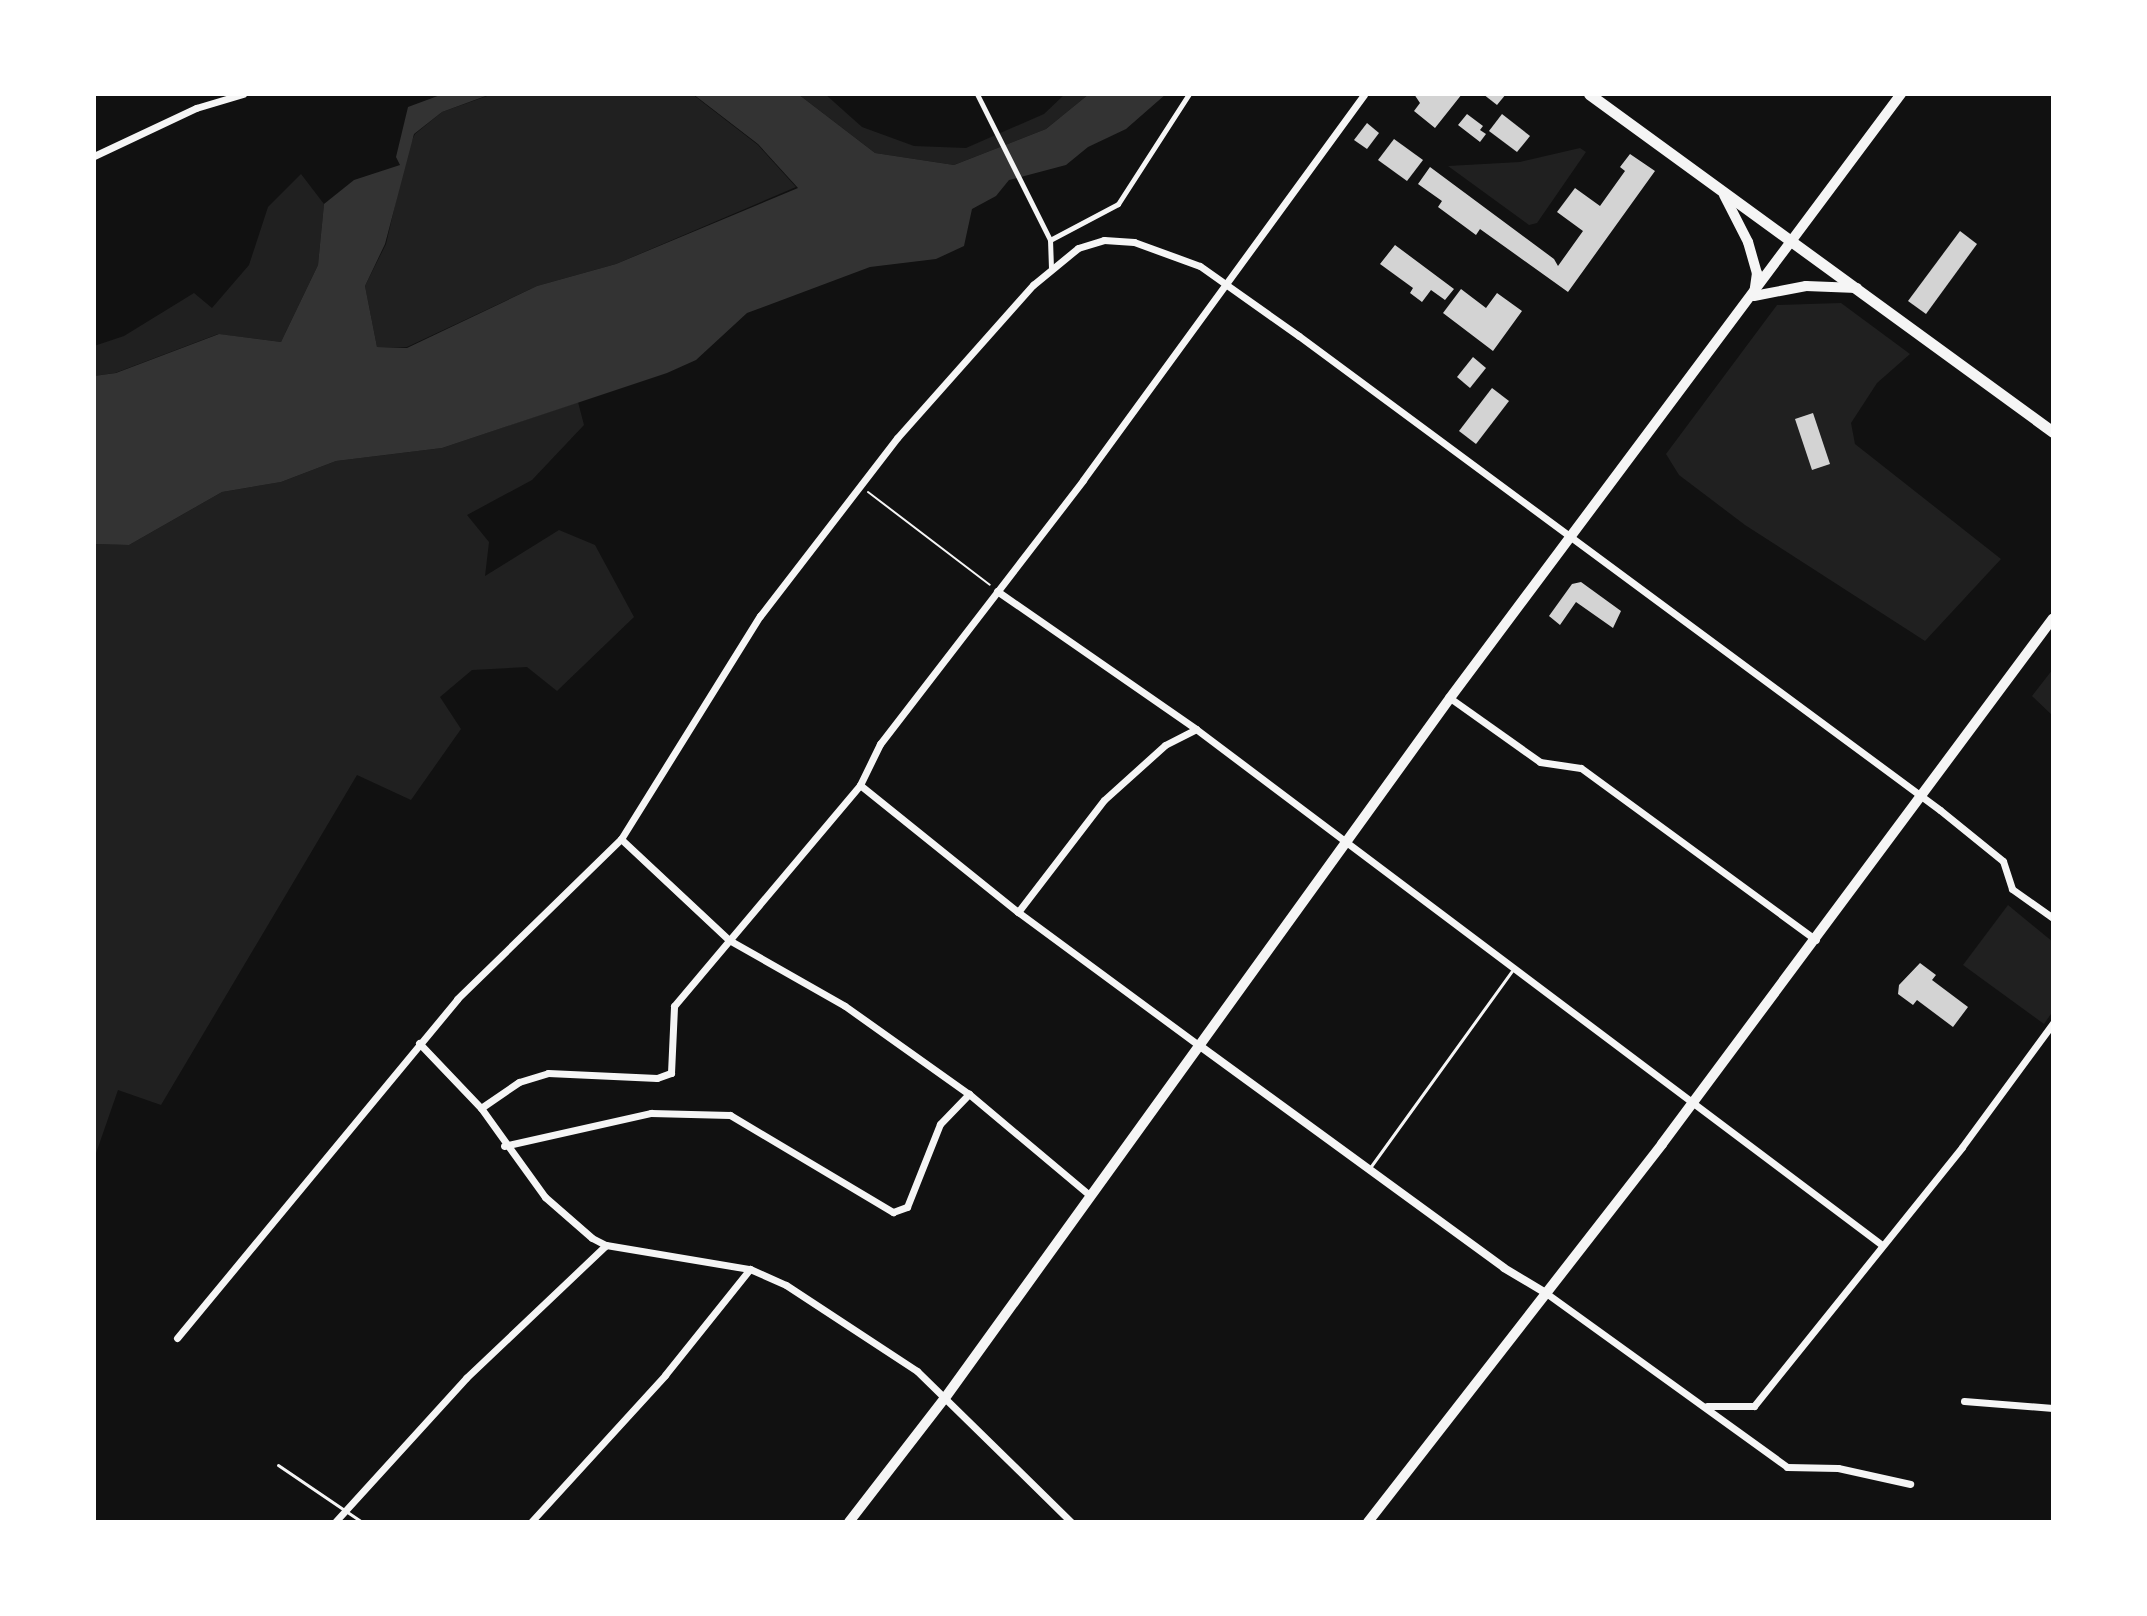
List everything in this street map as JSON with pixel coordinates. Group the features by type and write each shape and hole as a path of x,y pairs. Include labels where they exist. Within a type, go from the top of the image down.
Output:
{"main road":[{"path":"1589,94 2053,432"},
{"path":"849,1522 945,1398 1088,1194 1200,1046 1450,698 1754,296 1901,94"},
{"path":"1724,195 1745,233 1757,273 1754,296"},
{"path":"1754,296 1806,286 1857,288"},
{"path":"1368,1522 1693,1103 2053,618"}],"street":[{"path":"94,156 196,108 243,94"},
{"path":"977,94 1050,240 1051,268"},
{"path":"1050,240 1118,204 1189,94"},
{"path":"481,1108 519,1082 548,1073 657,1078 671,1073 674,1006 860,785 880,744 997,591 1364,94"},
{"path":"177,1338 419,1043 621,839 760,616 859,485 1051,268 1078,248 1104,240 1134,242 1189,261 1226,283 1922,797 2003,861 2012,889 2053,918"},
{"path":"997,591 1196,729 1882,1245"},
{"path":"1450,698 1540,762 1581,768 1816,940"},
{"path":"1018,912 1104,800 1165,745 1196,729"},
{"path":"860,785 1018,912 1200,1046 1369,1169 1707,1406 1787,1467 1838,1468 1910,1484"},
{"path":"621,839 729,940 845,1006 969,1094 1088,1194"},
{"path":"1707,1406 1754,1406 2053,1023"},
{"path":"419,1043 481,1108 504,1146 545,1197 606,1245 750,1269 786,1285 904,1362 945,1398 1065,1520"},
{"path":"504,1146 651,1113 730,1115 893,1212 907,1207 940,1124 969,1094"},
{"path":"335,1522 466,1378 606,1245"},
{"path":"531,1522 665,1375 750,1269"},
{"path":"1964,1401 2053,1408"}],"lane":[{"path":"1369,1169 1515,966"},
{"path":"278,1465 362,1522"}],"path":[{"path":"859,485 997,591"}],"shaded area":[{"path":"443,94 491,94 442,112 414,134 385,244 365,286 377,347 407,348 537,286 616,264 798,188 758,144 693,94 798,94 875,153 954,165 1046,129 1089,94 1166,94 1126,129 1088,147 1066,165 1009,180 996,196 972,209 964,246 936,259 870,267 747,313 696,360 667,373 442,448 336,461 281,482 222,492 129,545 94,544 94,376 116,373 219,334 281,342 318,265 324,204 354,180 400,165 396,157 408,107"},
{"path":"493,94 692,94 758,145 796,187 616,264 537,286 407,347 377,347 365,286 386,244 408,149 415,134 442,112"},
{"path":"798,94 825,94 862,127 914,146 966,148 1044,114 1065,94 1089,94 1046,129 954,165 875,153"},
{"path":"1580,148 1586,152 1537,223 1529,225 1448,166 1520,162"},
{"path":"301,174 324,204 318,265 281,342 218,334 115,373 94,376 94,346 124,336 194,293 212,308 249,265 268,207"},
{"path":"1841,303 1910,354 1877,383 1851,423 1855,444 2001,559 1925,641 1745,525 1679,475 1666,454 1777,305"},
{"path":"578,402 584,425 532,480 467,515 489,542 485,576 559,530 595,545 634,617 557,691 527,667 472,670 440,697 461,729 411,800 357,775 161,1105 118,1090 94,1159 94,544 129,545 222,492 281,482 336,461 442,448"},
{"path":"2053,669 2053,716 2032,696"},
{"path":"2008,905 2053,942 2053,1011 2044,1024 1963,965"}],"building":[{"path":"1414,94 1462,94 1435,128 1414,111 1420,103"},
{"path":"1483,94 1506,94 1497,105"},
{"path":"1467,114 1483,126 1480,130 1486,134 1480,142 1458,125"},
{"path":"1502,114 1530,136 1517,152 1489,131"},
{"path":"1367,123 1379,133 1367,149 1354,140"},
{"path":"1394,139 1423,160 1407,181 1378,160"},
{"path":"1630,154 1655,171 1568,292 1480,229 1476,235 1438,207 1442,201 1418,184 1430,167 1554,259 1558,266 1583,231 1557,212 1575,188 1600,206 1625,171 1620,167"},
{"path":"1960,231 1977,244 1926,314 1908,301"},
{"path":"1395,245 1454,289 1445,300 1431,290 1422,302 1410,293 1413,288 1380,264"},
{"path":"1461,289 1486,308 1497,293 1522,311 1493,351 1443,313"},
{"path":"1473,357 1486,368 1470,388 1457,377"},
{"path":"1492,388 1509,401 1476,444 1459,431"},
{"path":"1813,413 1830,464 1812,470 1795,419"},
{"path":"1581,582 1621,611 1613,628 1576,602 1560,625 1549,616 1572,584"},
{"path":"1920,963 1936,975 1932,980 1968,1007 1953,1027 1917,1000 1913,1005 1898,994 1899,985"}]}
